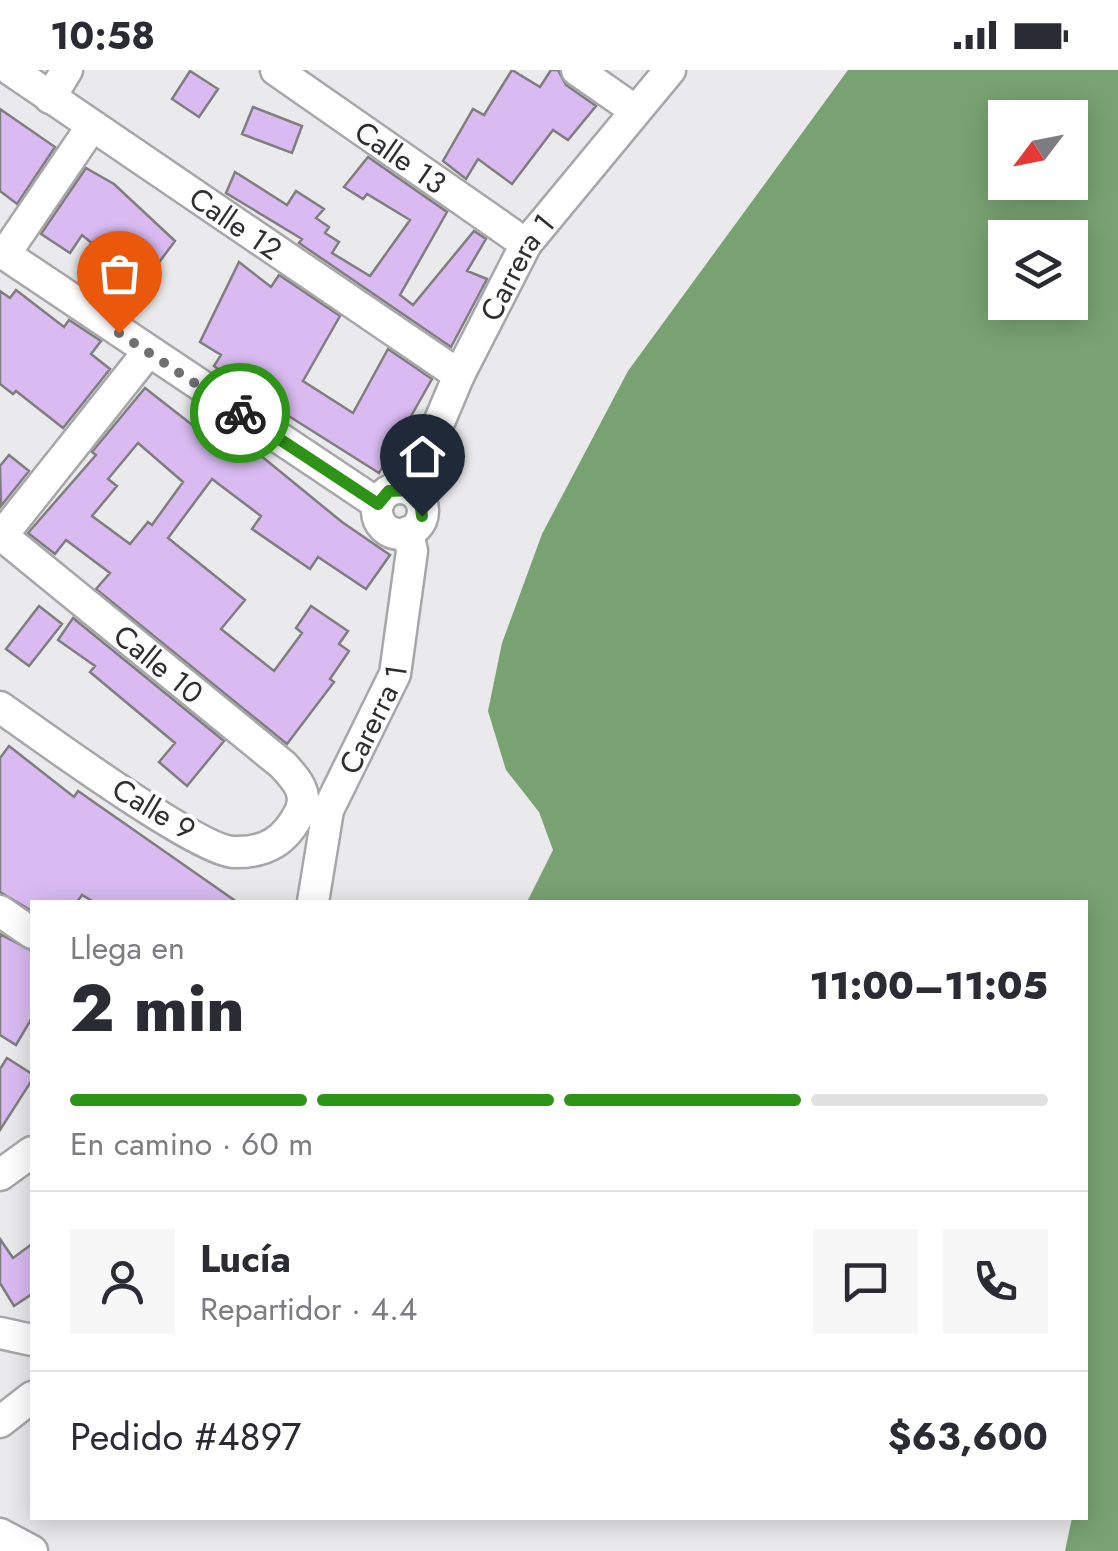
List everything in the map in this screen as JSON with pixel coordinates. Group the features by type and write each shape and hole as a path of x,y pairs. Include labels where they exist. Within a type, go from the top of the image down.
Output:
{"street":[{"name":"Calle 12","path":"12,70 459,375"},
{"path":"50,98 67,70"},
{"name":"Calle 13","path":"276,70 526,244"},
{"path":"577,70 633,109"},
{"name":"Carrera 1","path":"390,496 422,465 459,375 526,244 633,109 670,70"},
{"path":"92,126 2,253 148,352 390,496"},
{"path":"1,536 148,352"},
{"name":"Carerra 1","path":"313,900 328,810 395,674 412,551 408,532 386,528 390,496"},
{"name":"Calle 10","path":"1,536 284,765 300,783 304,804"},
{"name":"Calle 9","path":"0,707 133,799 230,852 268,848 289,834 304,804"},
{"path":"0,912 30,932"},
{"path":"0,1175 30,1153"},
{"path":"0,1333 30,1340"},
{"path":"0,1422 30,1398"},
{"path":"0,1534 32,1551"}],"shaded area":[{"path":"848,70 1118,70 1118,1551 1065,1551 1072,1520 1088,1520 1088,900 528,900 553,850 539,812 506,770 488,711 502,643 542,534 628,371"}],"building":[{"path":"512,70 540,87 551,70 558,70 566,85 596,106 568,140 553,130 512,184 478,159 466,179 443,161 473,109 484,115"},
{"path":"190,71 218,89 199,117 172,99"},
{"path":"253,107 302,126 292,153 242,134"},
{"path":"0,109 55,147 17,204 0,191"},
{"path":"368,157 447,212 400,295 413,305 474,231 486,239 467,271 487,279 451,347 299,243 302,239 226,193 235,172 287,205 296,191 324,209 316,218 329,227 325,233 339,242 332,253 370,276 410,220 367,194 363,199 344,187"},
{"path":"86,168 114,184 175,241 142,285 82,235 70,253 41,234"},
{"path":"239,262 271,287 279,275 340,316 303,381 353,413 388,349 432,379 379,473 276,408 273,411 214,366 221,355 200,342"},
{"path":"16,290 64,327 69,320 101,341 91,354 110,369 63,428 16,391 13,394 0,384 0,291 10,298"},
{"path":"145,388 214,442 216,439 236,453 244,442 342,522 390,555 366,589 318,557 310,569 252,529 261,516 212,479 168,538 245,600 221,629 274,671 302,633 296,628 311,606 348,631 339,644 349,651 330,679 334,682 287,744 96,589 110,573 66,540 55,554 28,533 96,455 92,452","holes":["138,443 183,482 152,525 148,522 130,544 92,516 117,486 108,479"]},
{"path":"9,455 29,471 1,506 0,466"},
{"path":"39,606 62,624 29,666 6,649"},
{"path":"73,618 224,741 187,786 159,762 175,743 90,672 95,666 58,640"},
{"path":"9,746 74,797 78,791 234,900 91,900 82,895 78,900 30,900 30,910 0,892 0,758"},
{"path":"0,934 30,950 30,1021 16,1045 0,1035"},
{"path":"7,1058 30,1073 30,1083 0,1130 0,1069"},
{"path":"0,1239 13,1258 30,1245 30,1295 14,1306 0,1283"}],"way so far":[{"path":"119,333 240,413"}],"route":[{"path":"240,413 378,504 384,494 395,488 410,490 420,500 422,516"}]}
